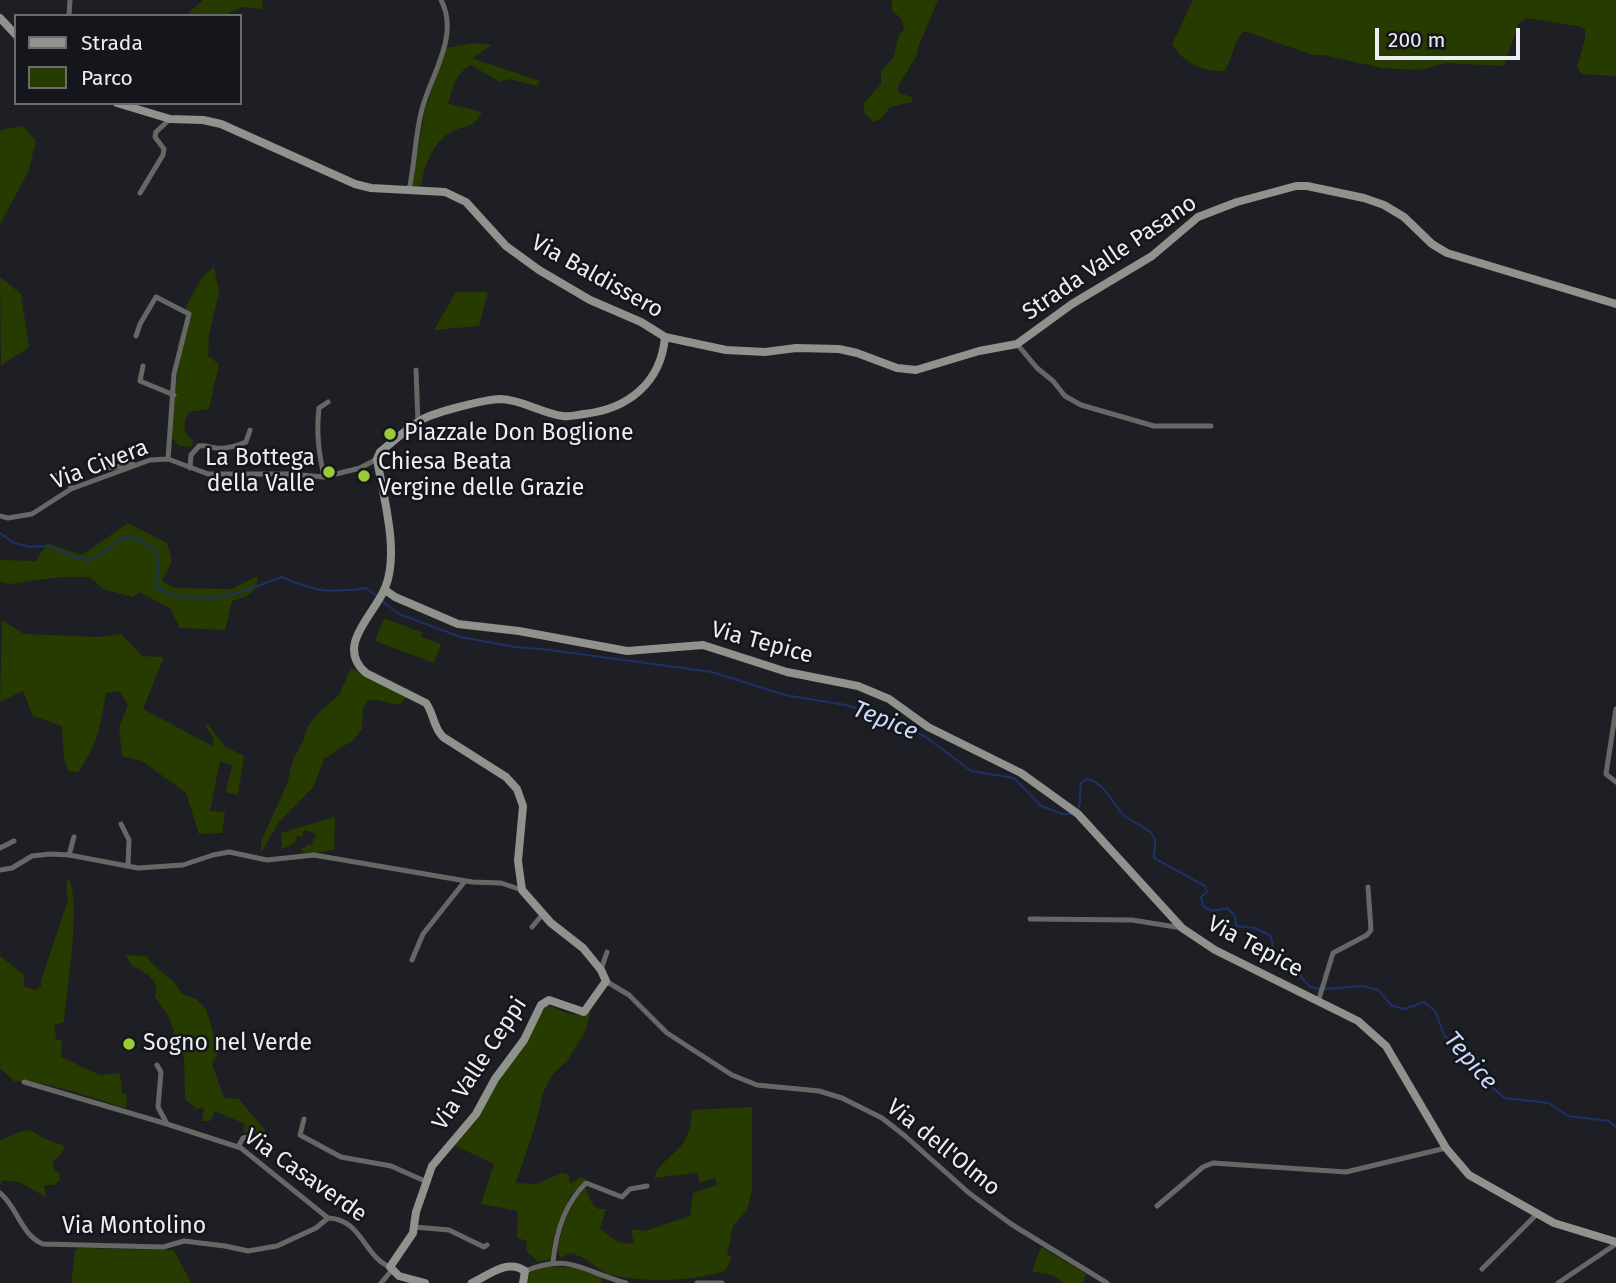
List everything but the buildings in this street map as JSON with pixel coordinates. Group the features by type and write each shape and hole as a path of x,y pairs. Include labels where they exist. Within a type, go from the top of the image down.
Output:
{"street":[{"path":"409,190 422,110 447,29 447,16 441,0"},
{"path":"0,18 14,33"},
{"name":"Via Baldissero","path":"124,105 170,119 203,120 221,124 355,184 371,188 445,192 455,195 479,215 506,246 539,271 590,300 641,322 665,337 726,350 765,352 796,348 839,349 858,353 897,368 916,370 979,351 1017,344"},
{"path":"140,193 164,149 155,137 156,132 170,119"},
{"name":"Strada Valle Pasano","path":"1017,344 1072,304 1153,256 1198,217 1237,202 1302,186 1364,198 1384,205 1404,217 1432,244 1447,253 1616,304"},
{"path":"136,336 156,297 189,314 174,374 169,459"},
{"path":"522,890 518,861 523,806 517,789 506,777 443,737 436,729 426,703 358,667 354,644 383,592 389,576 391,555 377,459 380,452 425,418 499,399 518,401 544,412 565,416 599,413 621,405 636,396 655,374 664,351 665,337"},
{"path":"1017,344 1065,396 1081,405 1154,426 1211,426"},
{"path":"142,366 140,381 174,395"},
{"path":"416,370 418,422"},
{"path":"324,477 317,445 317,429 319,408 328,402"},
{"path":"190,468 191,455 199,446 209,445 216,448 246,443 250,430"},
{"name":"Via Civera","path":"0,516 8,518 32,514 71,489 143,463 169,459 208,474 324,477 360,468 377,459"},
{"path":"108,468 143,463"},
{"path":"57,475 67,472 71,489"},
{"name":"Via Tepice","path":"383,592 449,622 519,631 627,652 703,645 787,672 858,685 889,699 928,727 1021,773 1078,814 1182,928 1215,950 1358,1021 1386,1046 1446,1148 1469,1175 1567,1228 1616,1243"},
{"path":"1616,709 1606,774 1616,782"},
{"path":"121,824 130,840 128,866"},
{"path":"69,855 74,837"},
{"path":"0,848 14,841"},
{"path":"0,870 12,868 32,856 69,855 128,866 160,868 183,865 229,852 267,860 314,855 465,881 501,883 522,890 543,914 583,948 601,970 606,984"},
{"path":"412,960 423,934 465,881"},
{"path":"1318,1002 1332,953 1371,930 1368,887"},
{"path":"532,927 543,914"},
{"path":"1030,919 1132,920 1182,928"},
{"path":"601,970 607,952"},
{"name":"Via dell'Olmo","path":"606,984 610,983 629,995 667,1033 732,1075 757,1085 830,1094 859,1105 881,1118 990,1209 1107,1283"},
{"name":"Via Valle Ceppi","path":"391,1269 392,1262 409,1242 432,1166 476,1114 495,1079 517,1050 541,1005 549,1000 584,1012 606,984"},
{"path":"157,1065 161,1072 158,1107 167,1124"},
{"name":"Via Casaverde","path":"24,1082 238,1147 259,1161 328,1219 339,1219 353,1228 382,1263 391,1269"},
{"path":"304,1119 300,1135 341,1157 391,1166 427,1182"},
{"path":"238,1147 243,1138 248,1137"},
{"path":"1157,1206 1203,1167 1213,1163 1346,1172 1446,1148"},
{"path":"552,1262 555,1240 572,1197 586,1183 622,1197 630,1189 646,1186"},
{"name":"Via Montolino","path":"0,1193 34,1240 44,1244 163,1247 184,1241 248,1251 277,1246 316,1228 328,1219"},
{"path":"1482,1269 1537,1214"},
{"path":"414,1227 449,1230 484,1247 487,1245"},
{"path":"1558,1283 1616,1243"},
{"path":"472,1283 500,1269 516,1267 525,1271 552,1262 586,1268 626,1283"},
{"path":"381,1283 391,1269 405,1278 425,1283"},
{"path":"523,1283 525,1271"},
{"path":"697,1283 722,1283"}],"green space":[{"path":"203,0 262,0 263,9 241,7 229,14 187,14"},
{"path":"892,0 938,0 917,55 897,88 899,93 912,97 912,102 890,107 882,118 874,122 864,113 864,103 881,84 881,71 894,57 898,37 904,29 902,19 892,11"},
{"path":"1193,0 1616,0 1616,76 1582,74 1577,67 1585,29 1526,18 1519,23 1504,66 1447,63 1419,70 1382,68 1313,55 1244,31 1237,40 1224,71 1208,70 1187,61 1172,44"},
{"path":"475,43 492,45 472,58 540,81 537,86 510,79 500,82 471,65 466,68 455,82 448,104 482,112 471,125 456,129 439,142 427,163 421,186 411,187 425,110 445,48"},
{"path":"23,126 36,141 28,172 0,224 0,130"},
{"path":"214,267 219,291 209,336 208,356 219,364 209,409 189,412 186,420 185,431 193,440 192,447 179,446 170,436 180,353 177,346 187,319 186,307 202,277"},
{"path":"0,277 21,294 29,347 1,366"},
{"path":"456,292 488,292 479,326 434,330"},
{"path":"128,523 167,543 172,561 162,581 175,588 232,589 257,576 253,591 232,601 225,630 180,628 170,608 139,592 133,597 103,589 90,577 60,577 11,584 0,582 0,560 36,561 47,543 82,555"},
{"path":"384,618 423,633 421,637 441,644 434,663 375,641"},
{"path":"2,620 24,634 97,637 121,634 142,656 164,657 143,709 212,746 214,739 205,725 208,724 224,746 244,756 238,795 226,792 232,765 220,761 210,811 225,812 222,833 199,834 186,793 142,761 122,756 119,727 128,705 119,691 106,693 95,743 78,772 68,771 64,758 62,726 33,716 23,691 0,702"},
{"path":"351,668 406,695 405,699 399,705 376,700 367,701 363,709 362,729 353,740 324,759 314,786 279,822 261,853 261,841 288,782 292,762 308,726 319,712 339,695"},
{"path":"335,817 334,850 306,854 299,847 311,846 316,834 304,830 302,837 297,836 295,843 282,849 281,833"},
{"path":"69,878 74,908 72,948 64,1022 54,1025 56,1039 62,1040 61,1057 100,1075 120,1073 122,1093 127,1095 126,1108 52,1086 15,1082 0,1068 0,956 24,975 24,986 35,990 41,987 68,900 66,884"},
{"path":"125,955 147,956 150,962 174,982 182,994 196,999 206,1009 219,1052 212,1064 224,1098 239,1099 265,1130 264,1137 243,1132 245,1124 215,1111 210,1121 202,1121 202,1107 197,1109 185,1099 184,1056 173,1039 174,1030 170,1018 155,997 156,987 153,980 133,967"},
{"path":"547,1005 574,1015 591,1011 585,1032 567,1061 552,1075 543,1093 516,1183 536,1184 562,1173 569,1175 570,1184 580,1177 587,1180 570,1196 553,1240 551,1259 538,1262 526,1250 527,1241 517,1238 518,1211 481,1204 494,1164 454,1145"},
{"path":"752,1107 752,1190 747,1210 733,1226 727,1255 732,1257 725,1271 681,1279 637,1279 608,1274 575,1254 570,1253 561,1258 557,1250 564,1225 570,1209 585,1188 593,1205 598,1209 606,1209 600,1229 618,1242 634,1244 631,1229 645,1231 690,1216 693,1193 717,1185 715,1178 700,1183 697,1173 654,1178 656,1172 685,1139 692,1110"},
{"path":"30,1130 65,1146 52,1162 60,1174 60,1180 54,1185 44,1185 46,1197 19,1182 3,1180 0,1185 0,1141"},
{"path":"1041,1247 1086,1274 1083,1283 1062,1283 1053,1275 1032,1271"},
{"path":"75,1250 174,1250 191,1283 71,1283"},
{"path":"547,1266 578,1268 602,1278 601,1283 526,1283 528,1273"}],"waterway":[{"name":"Tepice","path":"0,533 14,543 31,547 47,546 91,560 105,552 117,540 135,538 156,550 156,587 176,597 209,598 238,593 282,577 323,590 366,588 378,597"},
{"name":"Tepice","path":"382,601 399,614 461,637 515,647 712,672 785,695 846,705 886,717 926,737 971,771 1014,778 1041,806 1071,814"},
{"name":"Tepice","path":"1078,809 1081,783 1087,779 1100,785 1126,817 1154,837 1154,858 1205,886 1207,892 1201,897 1203,906 1212,911 1227,908 1235,916 1236,926 1255,928 1271,936 1275,958 1296,971 1310,987 1320,989"},
{"name":"Tepice","path":"1325,989 1363,986 1378,990 1392,1006 1405,1009 1424,1002 1435,1011 1445,1037 1459,1043 1476,1072 1504,1098 1549,1103 1568,1116 1609,1121 1616,1127"}],"place":[{"name":"Piazzale Don Boglione","path":"390,434"},
{"name":"La Bottega della Valle","path":"329,472"},
{"name":"Chiesa Beata Vergine delle Grazie","path":"364,476"},
{"name":"Sogno nel Verde","path":"129,1044"}]}
